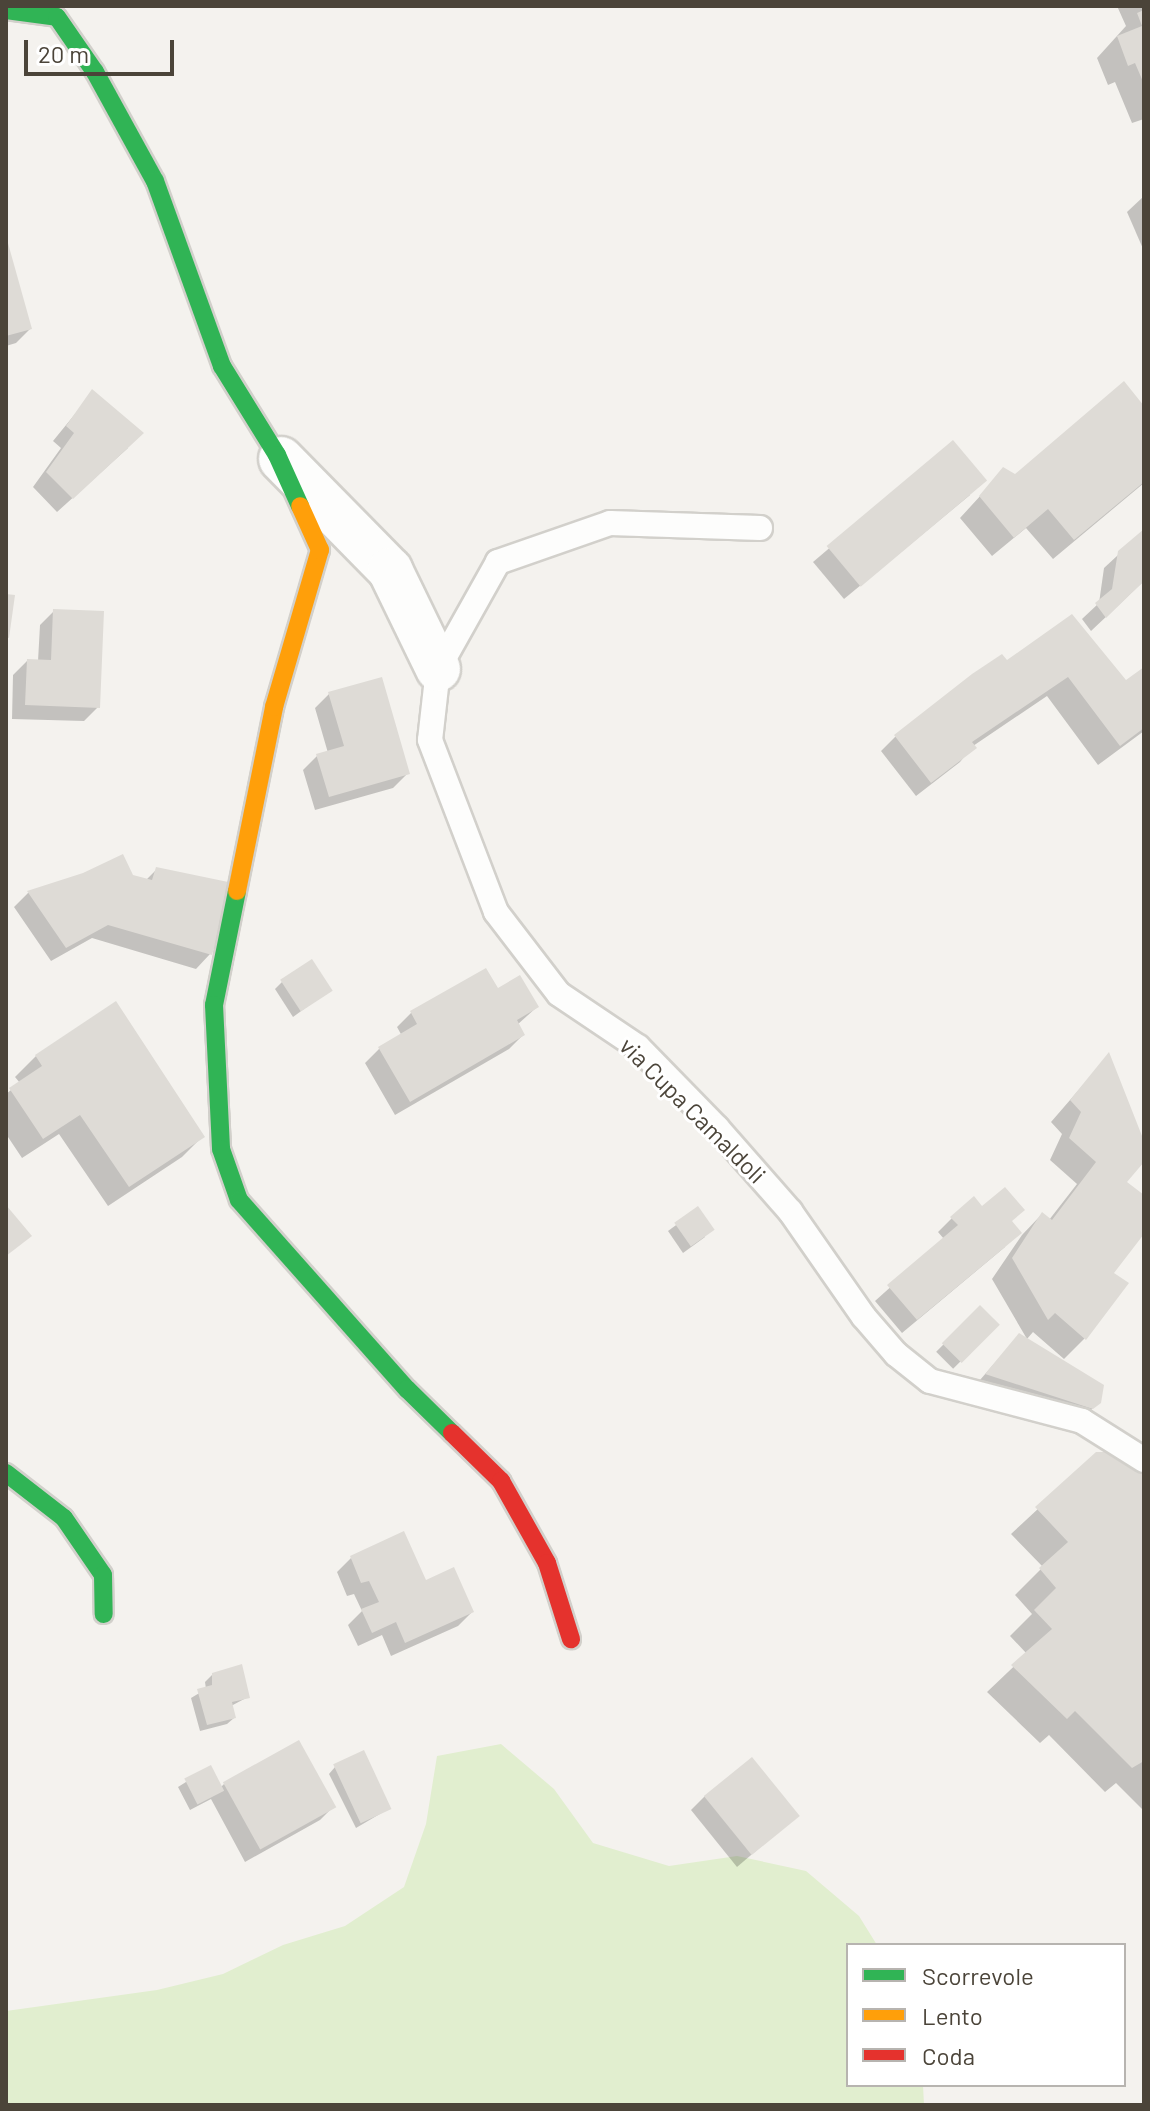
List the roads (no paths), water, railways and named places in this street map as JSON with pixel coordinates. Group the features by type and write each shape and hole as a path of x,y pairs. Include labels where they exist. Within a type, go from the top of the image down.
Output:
{"street":[{"path":"6,10 57,17 95,72 155,181 222,366 277,455 320,550 274,707 214,1005 221,1149 239,1200 256,1223 407,1389 501,1481 547,1563 571,1639"},
{"path":"277,455 390,570 438,669"},
{"path":"6,1473 64,1518 103,1575 104,1614"}],"lane":[{"name":"via Cupa Camaldoli","path":"760,528 610,523 498,562 438,669 430,740 496,912 559,994 638,1047 717,1128 790,1211 864,1317 896,1354 930,1381 1082,1421 1144,1460"}]}
